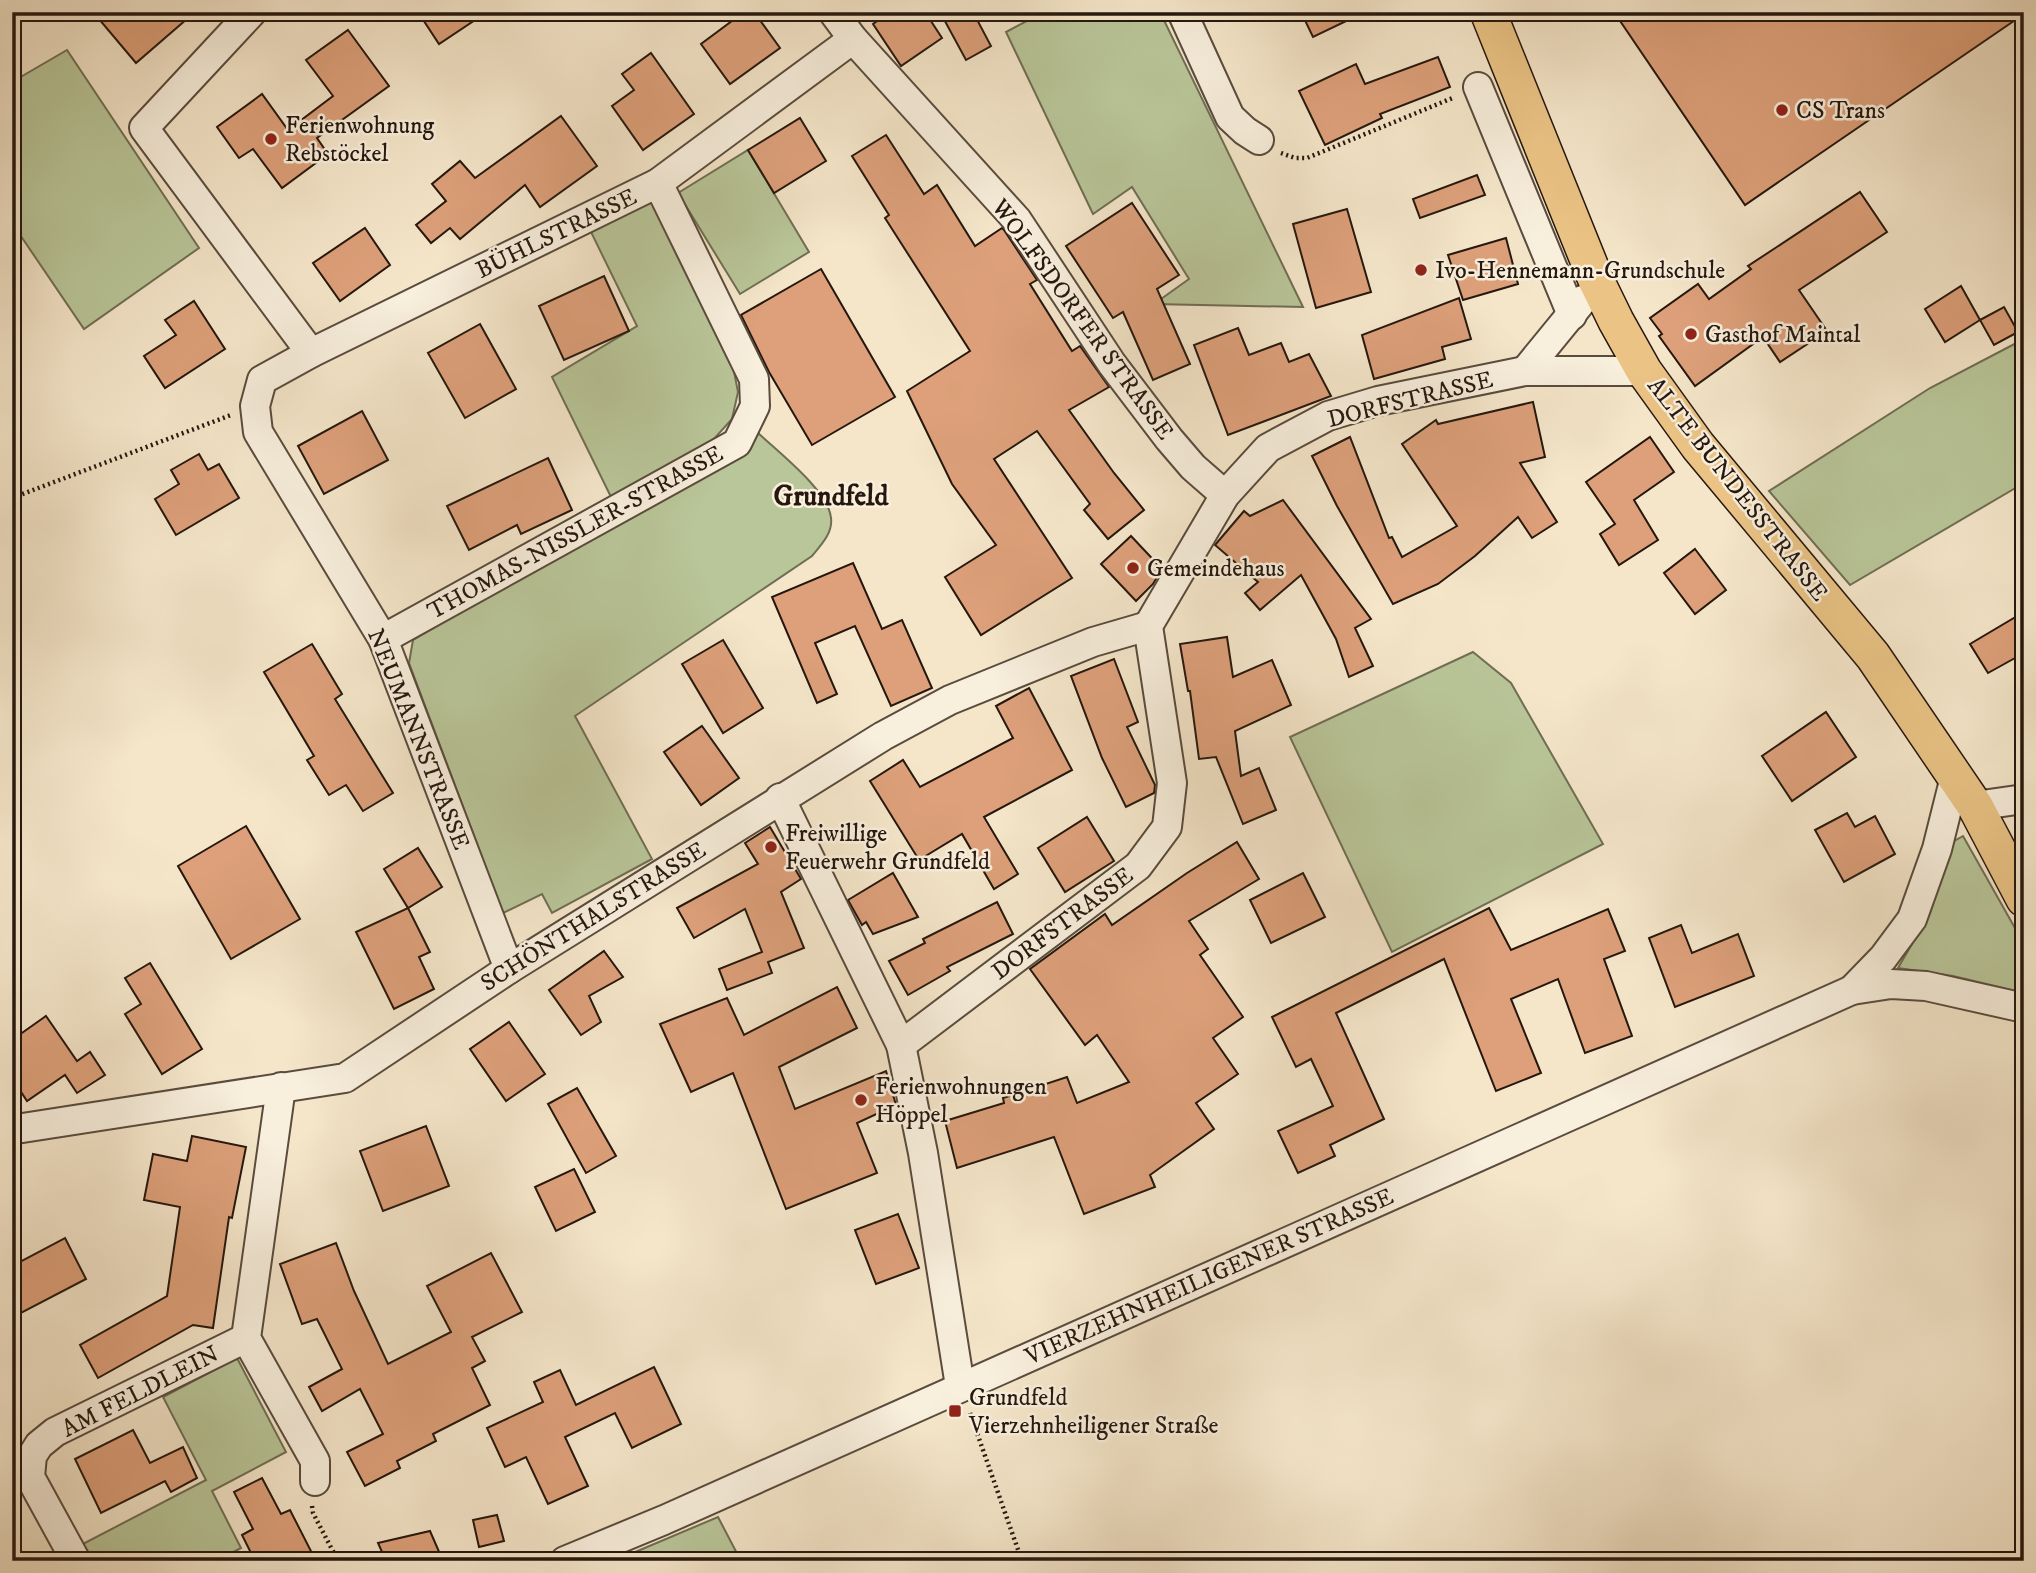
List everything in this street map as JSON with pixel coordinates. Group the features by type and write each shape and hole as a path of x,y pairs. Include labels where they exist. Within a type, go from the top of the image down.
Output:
{"main road":[{"name":"ALTE BUNDESSTRASSE","path":"1488,12 1596,280 1644,371 1698,446 1873,656 1975,806 2024,899"}],"street":[{"path":"252,12 144,128 312,353"},
{"name":"WOLFSDORFER STRASSE","path":"833,12 853,39 1017,220 1120,375 1169,439 1194,467 1226,495"},
{"path":"1182,12 1230,117 1259,140"},
{"name":"BÜHLSTRASSE","path":"255,406 262,380 658,183 853,39"},
{"path":"1478,87 1572,315"},
{"name":"THOMAS-NISSLER-STRASSE","path":"383,639 737,443 755,406 754,379 658,183"},
{"name":"DORFSTRASSE","path":"1525,371 1572,315 1596,280"},
{"name":"DORFSTRASSE","path":"901,1045 1138,866 1167,827 1172,783 1148,626 1226,495 1268,448 1328,416 1378,401 1525,371 1644,371"},
{"name":"NEUMANNSTRASSE","path":"255,406 258,432 383,639 509,969"},
{"name":"SCHÖNTHALSTRASSE","path":"16,1129 345,1078 509,969 883,736 950,700 1093,642 1148,626"},
{"path":"1852,990 1883,958 1912,919 1937,849 1955,777"},
{"path":"780,798 901,1045 923,1153 960,1386"},
{"path":"1975,806 2024,799"},
{"path":"1852,990 1891,985 1926,986 2024,1008"},
{"name":"VIERZEHNHEILIGENER STRASSE","path":"565,1561 664,1520 1852,990"},
{"name":"AM FELDLEIN","path":"281,1087 246,1338 315,1461 315,1481"},
{"name":"AM FELDLEIN","path":"76,1561 30,1477 32,1456 39,1445 55,1432 80,1419 246,1338"}],"path":[{"path":"1259,140 1284,155 1307,158 1478,87"},
{"path":"12,498 255,406"},
{"path":"960,1386 1022,1561"},
{"path":"315,1481 313,1513 338,1561"}],"green space":[{"path":"1044,12 1160,12 1303,307 1154,304 1189,279 1132,187 1093,214 1006,32"},
{"path":"67,50 199,248 84,329 12,223 12,82"},
{"path":"748,150 809,252 740,294 678,193"},
{"path":"653,199 732,361 738,392 732,419 713,440 613,501 552,377 637,326 591,232"},
{"path":"2024,339 2024,483 1850,585 1769,491 1930,388"},
{"path":"757,432 801,472 821,496 831,518 828,534 812,556 575,716 652,859 552,913 542,894 503,913 409,663 413,640 623,517"},
{"path":"1473,652 1511,683 1603,844 1392,952 1290,737"},
{"path":"1963,836 2024,944 2024,993 1953,976 1898,968 1930,913 1949,844"},
{"path":"237,1358 286,1452 212,1491 241,1548 217,1561 86,1561 79,1546 206,1480 163,1397"},
{"path":"718,1517 741,1561 614,1561"}],"building":[{"path":"93,12 195,12 136,63"},
{"path":"418,12 487,12 439,44"},
{"path":"744,12 754,12 780,48 730,84 701,44"},
{"path":"890,12 925,12 942,38 901,66 873,24"},
{"path":"940,12 973,12 991,46 966,60"},
{"path":"1301,12 1365,12 1313,37"},
{"name":"CS Trans","path":"1614,12 2024,12 2024,14 1745,205"},
{"path":"348,30 389,86 317,138 328,154 282,188 253,149 239,158 217,127 262,94 288,130 333,96 306,60"},
{"path":"651,53 694,114 643,150 612,106 634,90 622,74"},
{"path":"1438,57 1450,87 1380,114 1382,118 1325,145 1299,91 1356,64 1365,84"},
{"path":"561,116 597,166 540,207 525,185 460,239 450,228 431,243 416,225 446,201 432,184 460,161 475,178"},
{"path":"800,118 826,161 774,193 748,150"},
{"path":"886,135 924,194 937,185 975,246 1002,228 1004,230 1037,280 1030,284 1072,351 1080,346 1109,387 1069,410 1144,510 1108,539 1084,510 1090,504 1037,431 994,459 1072,578 981,635 945,577 996,545 952,484 907,391 970,351 885,218 889,215 852,156"},
{"path":"1477,175 1485,195 1420,218 1413,199"},
{"path":"1860,192 1887,232 1799,290 1827,331 1780,362 1763,337 1695,386 1659,336 1662,334 1650,318 1698,284 1709,299 1751,269 1748,266"},
{"path":"1132,203 1179,275 1157,289 1190,364 1153,380 1123,312 1113,318 1066,246"},
{"path":"1347,209 1371,292 1316,308 1293,224"},
{"path":"365,228 390,265 340,301 313,263"},
{"path":"1506,238 1518,284 1463,300 1448,255"},
{"path":"821,269 895,397 812,445 769,372 741,315"},
{"path":"604,276 629,331 564,360 539,306"},
{"path":"1961,286 1980,320 1945,342 1925,309"},
{"path":"1459,298 1471,339 1442,347 1445,359 1374,379 1362,335"},
{"path":"194,301 225,349 165,388 144,356 176,335 165,320"},
{"path":"2004,307 2018,332 1994,345 1980,320"},
{"path":"480,324 516,389 465,418 428,353"},
{"path":"1238,328 1249,355 1281,343 1289,362 1309,354 1331,396 1228,435 1194,345"},
{"path":"1533,402 1545,457 1520,463 1557,522 1532,538 1518,517 1475,556 1438,584 1393,604 1312,456 1350,437 1389,538 1392,537 1402,557 1457,526 1402,444 1436,420 1438,424"},
{"path":"362,411 388,460 324,494 298,446"},
{"path":"1650,437 1674,472 1634,500 1658,540 1619,565 1600,534 1615,524 1586,482"},
{"path":"199,454 208,470 219,464 239,498 176,535 155,499 179,484 171,470"},
{"path":"548,458 572,510 521,534 517,525 469,550 447,506"},
{"path":"1283,500 1371,619 1355,628 1373,666 1349,677 1336,639 1301,575 1260,610 1245,593 1258,582 1215,545 1244,511 1250,516"},
{"name":"Gemeindehaus","path":"1131,536 1162,569 1153,584 1136,601 1101,564"},
{"path":"1695,549 1726,590 1695,614 1664,573"},
{"path":"853,563 882,629 902,620 932,688 891,706 855,626 815,643 837,694 817,703 772,597"},
{"path":"2024,612 2024,653 1988,673 1970,644"},
{"path":"1227,637 1233,677 1272,660 1291,705 1235,731 1241,776 1259,768 1276,810 1243,824 1216,757 1199,759 1190,691 1180,644"},
{"path":"723,640 763,708 723,733 682,664"},
{"path":"312,644 342,694 335,699 393,793 363,811 346,785 329,795 307,760 314,756 264,672"},
{"path":"1114,659 1138,722 1127,727 1155,785 1154,793 1126,807 1102,758 1071,676"},
{"path":"1029,688 1072,770 984,817 1018,874 994,889 962,834 919,860 870,781 903,760 920,787 1013,738 996,706"},
{"path":"1826,712 1856,757 1792,801 1762,756"},
{"path":"702,726 739,778 701,805 664,752"},
{"path":"1847,813 1855,827 1875,816 1895,854 1844,882 1815,830"},
{"path":"1087,817 1114,861 1065,892 1038,848"},
{"path":"246,826 300,919 231,959 178,866"},
{"path":"770,827 801,879 781,892 804,948 768,962 772,973 727,990 719,969 762,952 745,909 694,938 677,908 758,864 745,843"},
{"path":"1237,842 1259,879 1189,921 1208,949 1200,955 1243,1017 1213,1038 1238,1074 1196,1103 1214,1129 1150,1175 1155,1187 1084,1214 1054,1137 957,1168 945,1121 1004,1103 1003,1098 1067,1077 1077,1103 1129,1082 1097,1035 1085,1045 1030,969 1105,914 1112,925"},
{"path":"418,848 442,887 408,908 384,869"},
{"path":"893,873 918,917 873,934 866,922 862,925 848,900"},
{"path":"1303,873 1325,917 1271,943 1250,900"},
{"path":"997,902 1013,934 947,967 950,971 908,995 889,961 925,943 923,939"},
{"path":"408,908 430,952 419,957 434,989 394,1009 356,932"},
{"path":"1489,908 1511,950 1608,909 1625,951 1604,959 1632,1036 1585,1053 1558,979 1511,999 1541,1073 1496,1091 1444,959 1336,1013 1384,1119 1330,1145 1335,1156 1298,1173 1278,1131 1333,1106 1311,1059 1296,1067 1272,1017"},
{"path":"1681,925 1692,953 1738,934 1754,976 1675,1007 1649,938"},
{"path":"604,951 623,977 589,996 601,1022 581,1035 549,990"},
{"path":"150,963 202,1049 162,1074 125,1014 141,1004 125,978"},
{"path":"837,987 857,1028 779,1067 795,1109 886,1071 896,1105 857,1123 877,1173 786,1209 733,1073 691,1092 660,1024 727,998 744,1035"},
{"path":"46,1016 77,1061 90,1052 105,1075 77,1093 65,1075 27,1101 12,1078 12,1040"},
{"path":"509,1022 545,1074 506,1101 470,1049"},
{"path":"577,1088 616,1156 586,1173 548,1104"},
{"path":"426,1126 449,1186 383,1211 360,1151"},
{"path":"192,1136 246,1147 232,1218 229,1217 213,1328 193,1325 98,1378 80,1345 167,1296 180,1207 144,1200 153,1154 187,1161"},
{"path":"574,1169 595,1212 556,1231 535,1187"},
{"path":"898,1214 919,1268 876,1284 855,1230"},
{"path":"65,1238 86,1279 19,1314 12,1301 12,1266"},
{"path":"336,1243 354,1291 388,1364 451,1332 427,1286 491,1253 522,1312 472,1337 485,1361 472,1368 490,1405 433,1434 436,1441 397,1461 400,1468 365,1486 347,1452 383,1434 360,1389 322,1411 309,1387 342,1369 317,1319 302,1324 280,1264"},
{"path":"654,1367 681,1424 632,1448 615,1413 565,1437 588,1486 548,1504 526,1457 505,1467 487,1428 543,1402 534,1382 560,1370 576,1405"},
{"path":"133,1430 150,1463 183,1447 197,1478 171,1492 165,1481 101,1513 75,1459"},
{"path":"262,1478 281,1514 290,1510 316,1561 255,1561 242,1535 253,1529 234,1492"},
{"path":"497,1515 504,1541 479,1547 473,1520"},
{"path":"430,1531 440,1554 424,1561 386,1561 378,1543"}],"place":[{"name":"CS Trans","path":"1782,110"},
{"name":"Ferienwohnung Rebstöckel","path":"271,139"},
{"name":"Ivo-Hennemann-Grundschule","path":"1421,270"},
{"name":"Gasthof Maintal","path":"1691,334"},
{"name":"Gemeindehaus","path":"1133,568"},
{"name":"Freiwillige Feuerwehr Grundfeld","path":"771,847"},
{"name":"Ferienwohnungen Höppel","path":"861,1100"},
{"name":"Grundfeld Vierzehnheiligener Straße","path":"955,1411"}],"district":[{"name":"Grundfeld","path":"831,495"}]}
